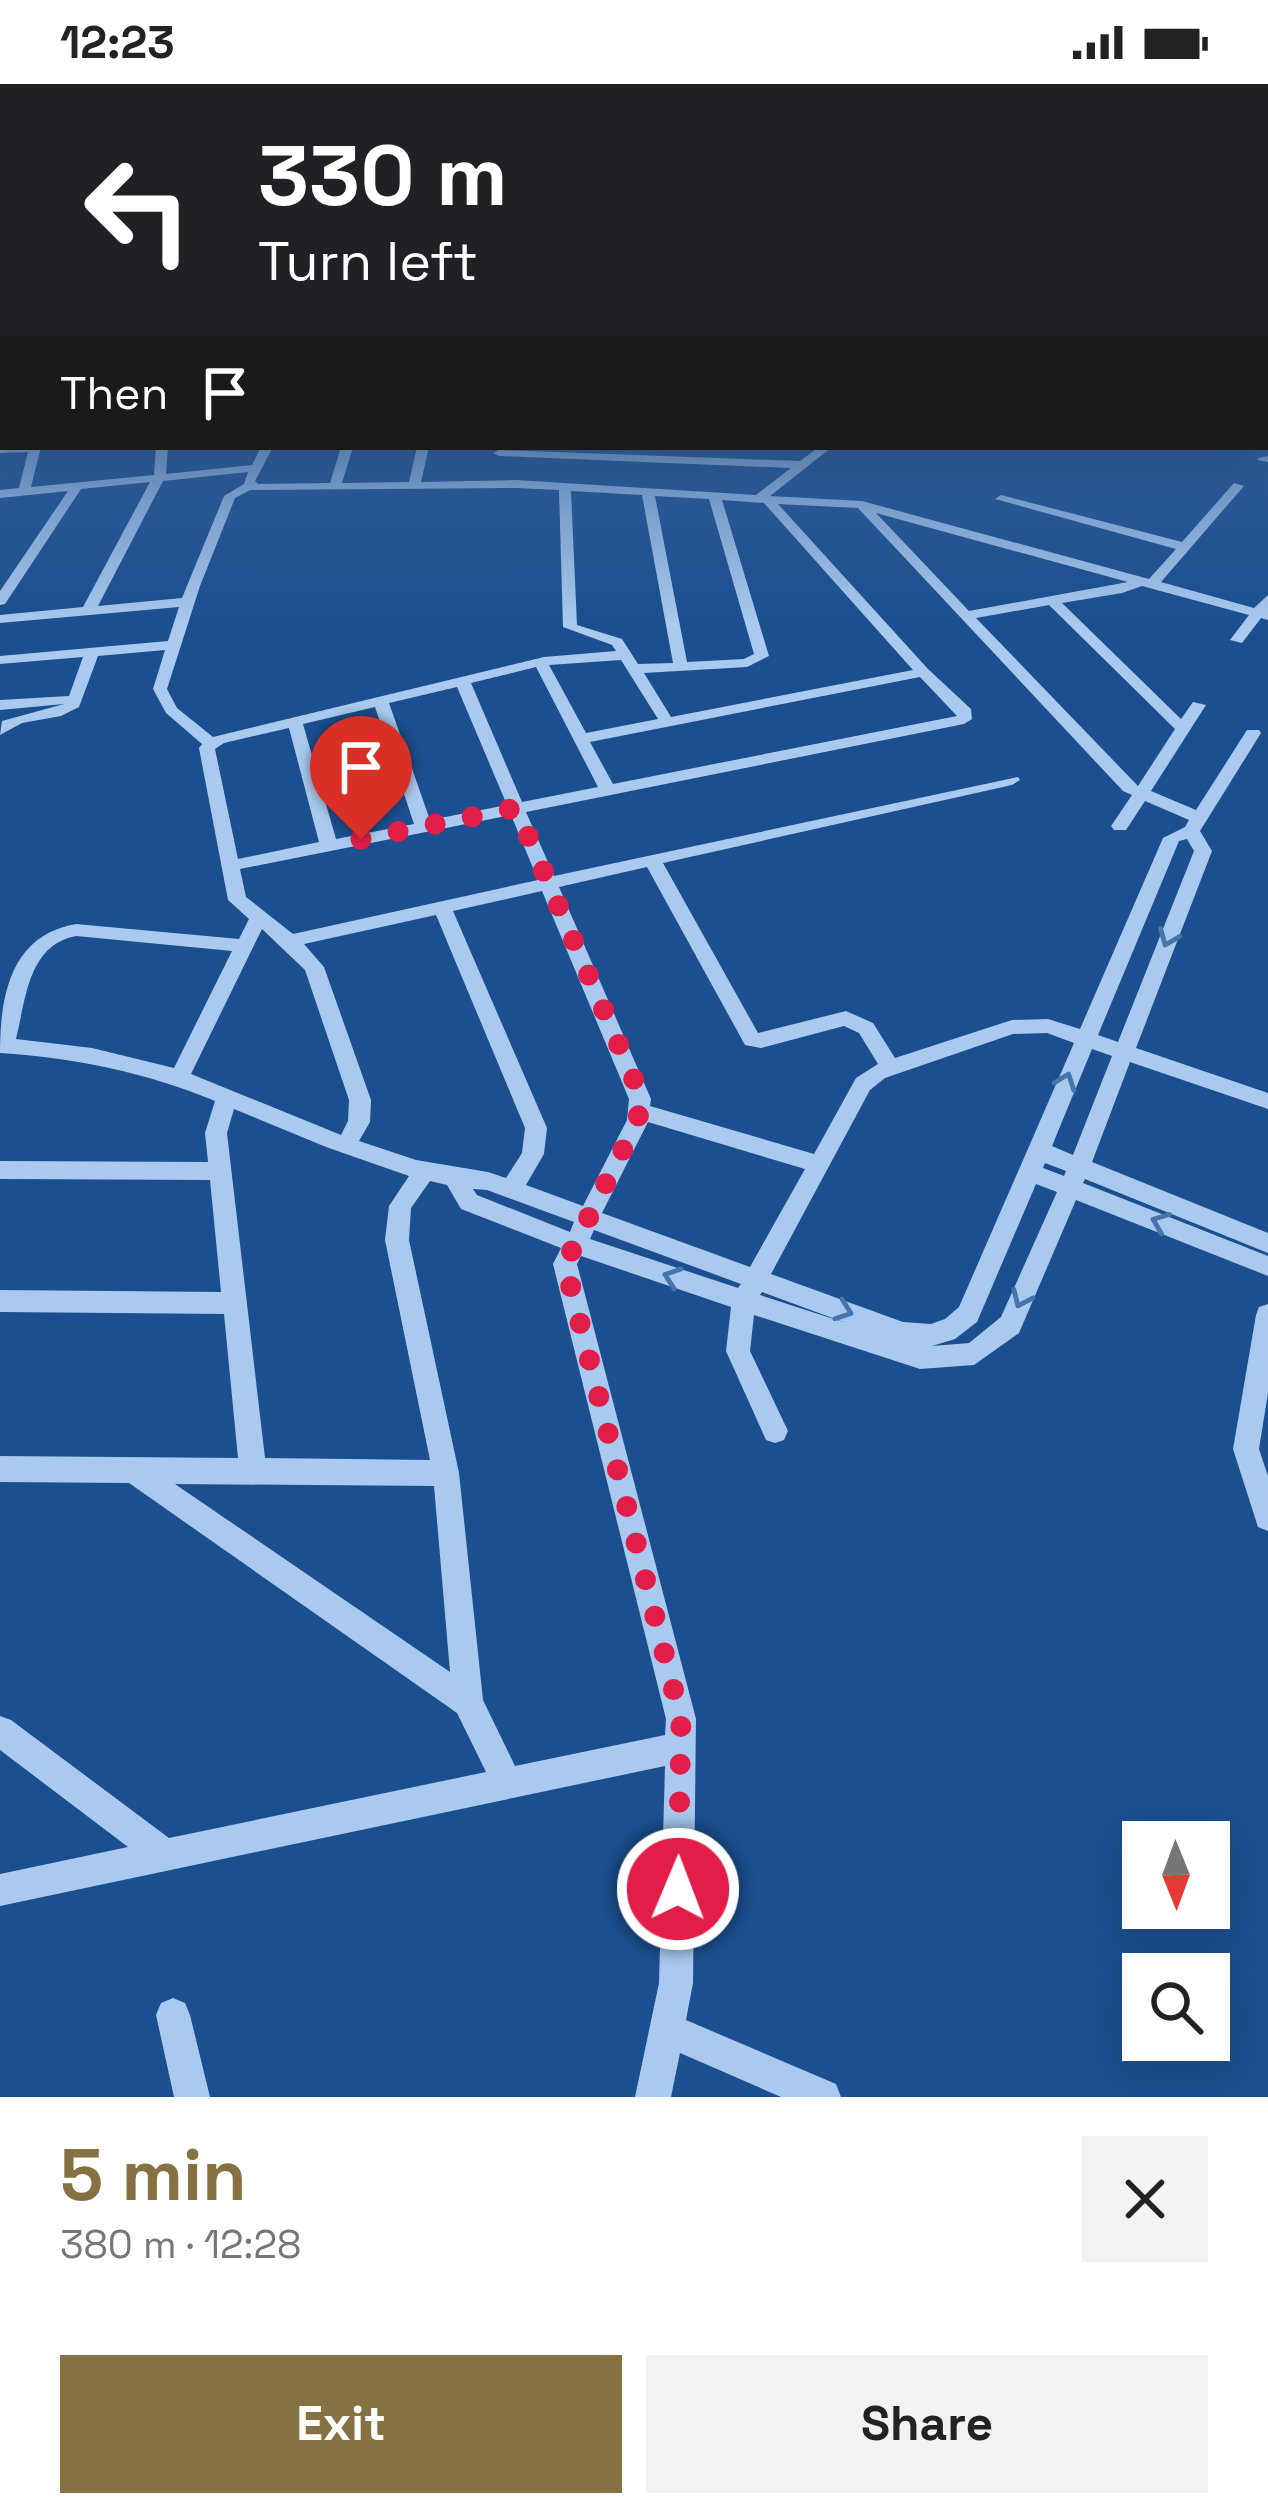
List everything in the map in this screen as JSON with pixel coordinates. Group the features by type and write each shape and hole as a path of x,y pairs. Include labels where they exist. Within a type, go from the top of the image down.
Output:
{"street":[{"path":"24,491 34,450"},
{"path":"88,611 160,475 162,450"},
{"path":"251,485 265,450"},
{"path":"334,488 346,450"},
{"path":"413,486 422,450"},
{"path":"494,484 499,450 801,465"},
{"path":"763,501 822,450"},
{"path":"0,494 256,468"},
{"path":"0,601 78,485"},
{"path":"211,743 163,700 160,689 187,602 230,496 251,485 565,486 862,505 1262,615"},
{"path":"565,486 570,627 614,639 667,722"},
{"path":"968,615 1147,582 1238,486"},
{"path":"648,493 681,666"},
{"path":"211,743 540,662 681,666 747,663 762,656 715,498"},
{"path":"1001,499 1184,547"},
{"path":"229,866 964,718 966,712 763,501"},
{"path":"244,946 76,930 49,934 30,953 2,1045 131,1064 179,1078 347,1143 456,1180 488,1181 903,1333 974,1354 1010,1324 1075,1176 1203,851 1195,825 1141,797 862,505"},
{"path":"1237,640 1262,615 1268,599"},
{"path":"1052,601 1183,729"},
{"path":"0,620 187,602"},
{"path":"0,659 172,645"},
{"path":"0,730 20,719 66,710 78,698 92,651"},
{"path":"540,662 608,790"},
{"path":"581,739 923,672"},
{"path":"463,682 635,1082 640,1111 565,1264 673,1676 682,1747 676,1983 670,2031 653,2097"},
{"path":"0,705 78,698"},
{"path":"381,702 424,827"},
{"path":"1120,826 1198,704"},
{"path":"295,722 329,846"},
{"path":"456,1180 469,1202 572,1244 920,1358 945,1347 968,1314 1036,1162 1083,1036 1172,838 1195,825 1253,734"},
{"path":"211,743 207,753 237,900 290,941 314,967 360,1100 359,1122 347,1143"},
{"path":"290,941 1012,780"},
{"path":"653,861 752,1040 846,1018 866,1028 889,1065"},
{"path":"442,907 536,1128 532,1154 511,1190"},
{"path":"179,1078 258,919"},
{"path":"775,1431 738,1351 744,1301 863,1084 889,1065 1012,1027 1048,1026 1268,1101"},
{"path":"226,1098 216,1133 254,1472"},
{"path":"640,1111 819,1164"},
{"path":"1036,1162 1268,1243"},
{"path":"0,1170 220,1171"},
{"path":"425,1170 400,1206 397,1240 446,1473 468,1702 507,1784"},
{"path":"1075,1176 1268,1266"},
{"path":"0,1300 235,1303"},
{"path":"1268,1315 1246,1449 1268,1517"},
{"path":"0,1469 446,1473"},
{"path":"134,1471 468,1702"},
{"path":"0,1731 165,1855"},
{"path":"0,1889 682,1747"},
{"path":"173,2015 192,2097"},
{"path":"670,2031 823,2097"}],"route":[{"path":"361,839 516,808 635,1082 640,1099 638,1120 565,1264 681,1719 678,1889"}]}
